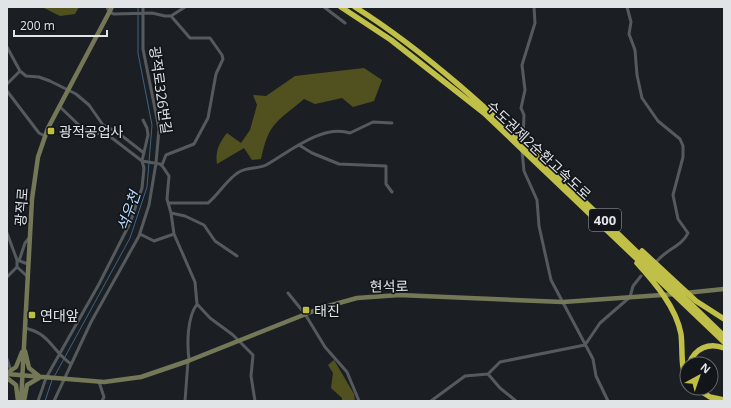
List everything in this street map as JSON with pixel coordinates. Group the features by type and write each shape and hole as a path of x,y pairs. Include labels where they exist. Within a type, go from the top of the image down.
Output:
{"highway":[{"name":"수도권제2순환고속도로","path":"342,7 437,72 490,112 572,197 672,285"},
{"name":"수도권제2순환고속도로","path":"355,7 415,49 437,72"},
{"name":"수도권제2순환고속도로","path":"536,158 605,220 672,285 724,342"},
{"path":"572,197 639,266 659,289 671,308 680,332 682,356"},
{"path":"672,285 724,320"},
{"name":"수도권제2순환고속도로","path":"686,302 724,336"},
{"path":"694,356 703,347 715,345 724,348"},
{"path":"702,396 711,401"},
{"path":"708,396 724,400"}],"street":[{"path":"67,90 108,10 112,7"},
{"name":"광적로326번길","path":"54,401 62,379 140,234 149,205 156,163 159,129 144,49 143,7"},
{"path":"108,10 131,15 143,14 171,16 185,7"},
{"path":"324,7 345,23"},
{"path":"534,7 535,23 522,65 526,90 521,108 524,115 522,163 528,181 537,200 539,226 551,280 585,345 594,359 596,376 608,401"},
{"path":"627,7 631,22 629,34 635,50 637,75 642,98 658,121 680,139 683,146 683,157 673,195 678,219 688,233 683,242 664,252 658,261"},
{"name":"광적로326번길","path":"162,165 166,155 194,144 208,118 216,74 222,64 222,55 210,38 190,38 171,16"},
{"path":"7,48 20,71 26,76 39,77 83,99 103,125 117,132 144,154"},
{"path":"7,84 20,71"},
{"path":"7,90 39,133 45,136"},
{"name":"광적로","path":"21,401 28,264 36,165 45,136 67,90"},
{"path":"60,105 81,127 112,138 143,161 162,165 169,176 167,190 174,234 195,282 198,304 190,322 189,360 185,401"},
{"name":"광적로326번길","path":"38,401 43,378 59,356 130,223 142,188 144,168 143,161 148,135 147,128 143,120"},
{"path":"169,203 208,203 238,172 247,168 265,165 307,139 334,132 343,131 350,134 373,122 392,123"},
{"path":"299,145 312,153 339,164 386,166 386,184 392,192"},
{"path":"171,213 185,216 204,225 215,241 237,256"},
{"path":"7,233 18,261 18,267 28,277"},
{"path":"140,234 154,241 174,234"},
{"path":"18,261 25,243 30,236"},
{"path":"13,249 22,254"},
{"path":"18,261 28,264"},
{"path":"7,277 18,267"},
{"path":"431,401 465,376 488,374 500,362 585,345 600,323 630,297 633,286 641,276"},
{"path":"563,302 724,290"},
{"path":"288,293 305,314 325,347 347,372 359,401"},
{"name":"현석로","path":"43,378 99,382 141,377 189,360 339,301 383,295 563,302"},
{"path":"198,304 210,318 238,340 253,355 251,376 255,401"},
{"path":"25,328 34,330 47,337 59,356 70,364"},
{"path":"8,373 18,365 24,349"},
{"path":"24,349 29,368 43,378"},
{"path":"7,359 8,373"},
{"path":"8,373 43,378"},
{"path":"488,374 500,388 516,401"},
{"path":"7,378 16,385 21,401"},
{"path":"21,401 27,386 32,381 43,378"},
{"path":"99,382 104,397 102,401"}],"shaded area":[{"path":"42,7 79,7 75,14 60,16"},
{"path":"364,68 382,80 374,101 353,107 342,98 315,104 304,99 275,124 267,137 261,159 252,160 244,148 217,164 218,148 227,133 241,143 250,130 257,105 253,95 266,96 295,76"},
{"path":"334,360 354,394 355,401 342,401 342,398 331,388 333,373 328,365"}],"waterway":[{"name":"석우천","path":"54,377 130,238 147,187 152,125 138,53 138,7"},
{"name":"석우천","path":"45,401 52,380"}],"place":[{"name":"광적공업사","path":"51,131"},
{"name":"태진","path":"306,310"},
{"name":"연대앞","path":"32,315"}]}
